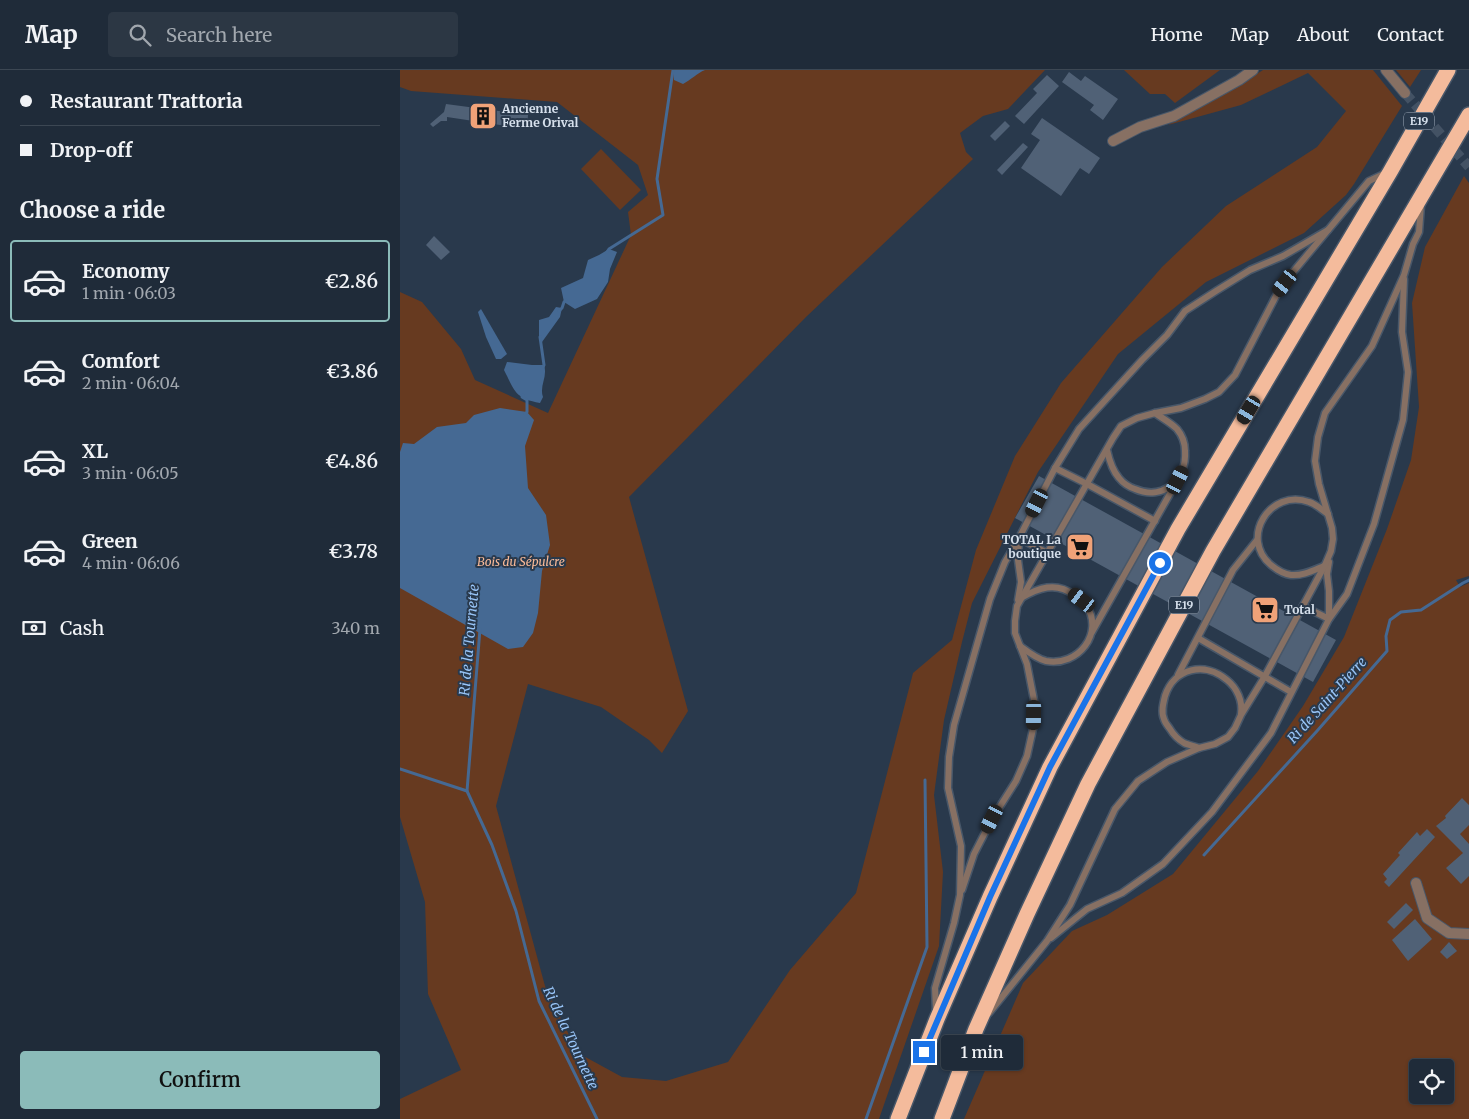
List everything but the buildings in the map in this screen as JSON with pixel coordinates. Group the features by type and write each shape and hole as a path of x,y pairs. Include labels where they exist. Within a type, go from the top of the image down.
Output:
{"highway":[{"name":"E19","path":"898,1119 937,1019 990,897 1050,767 1178,530 1390,172 1448,70"},
{"name":"E19","path":"942,1119 976,1029 1088,784 1218,542 1469,115"}],"street":[{"path":"1113,141 1140,127 1174,116 1239,80 1253,70"},
{"path":"1386,70 1405,94"},
{"path":"1416,883 1427,918 1449,933 1469,934"}],"lane":[{"path":"1017,606 1107,450 1112,438 1121,426 1137,418 1182,408 1220,392 1235,375 1277,294 1369,181 1390,172"},
{"path":"1329,619 1327,574 1333,538 1332,528 1319,484 1316,461 1318,437 1325,413 1372,346 1404,275 1413,244 1419,232 1422,197"},
{"path":"960,895 961,846 948,788 949,757 954,725 990,599 1004,562 1019,538 1055,468 1079,429 1167,335 1186,311 1250,270 1282,256 1328,230"},
{"path":"1046,941 1087,909 1122,893 1163,864 1212,812 1266,740 1329,619 1347,594 1374,524 1403,420 1408,372 1402,332 1404,275"},
{"path":"1019,645 1032,655 1045,661 1059,662 1076,656 1087,645 1184,467 1184,443 1177,430 1155,413"},
{"path":"1107,450 1113,469 1119,479 1128,487 1151,493 1164,490 1178,480"},
{"path":"1055,468 1155,521"},
{"path":"1325,565 1302,574 1291,575 1278,571 1265,560 1261,552 1258,530 1262,518 1275,505 1284,500 1298,499 1310,502 1328,514"},
{"path":"937,1019 935,988 960,895 974,854 992,819 1016,781 1027,756 1033,730 1034,700 1027,664 1019,645 1014,620 1021,582 1018,560 1019,538"},
{"path":"1019,538 1047,553"},
{"path":"1199,748 1184,743 1172,732 1164,720 1162,706 1168,688 1178,675 1233,570 1258,540"},
{"path":"976,1029 1046,941 1070,906 1115,809 1138,781 1167,762 1199,748 1215,744 1228,737 1235,728 1303,606 1331,551"},
{"path":"1021,599 1044,587 1056,587 1071,592 1086,604 1091,616 1092,633"},
{"path":"1303,606 1329,619"},
{"path":"1198,638 1291,692"},
{"path":"1178,675 1190,670 1205,669 1220,674 1232,684 1242,706 1241,716"}],"green space":[{"name":"Bois du Sépulcre","path":"400,70 1045,70 1008,109 983,116 960,133 966,152 973,159 806,317 629,497 688,711 662,753 649,740 601,707 528,684 496,806 545,986 578,1053 622,1077 666,1081 728,1062 790,970 856,893 913,673 952,640 976,550 1015,456 1061,383 1162,267 1226,206 1317,147 1346,111 1308,73 1241,105 1168,125 1263,70 1373,70 1402,106 1346,195 1304,233 1206,282 1118,354 1038,472 972,603 962,642 944,720 934,795 943,872 939,946 879,1119 400,1119 400,1099 461,1070 428,994 425,902 400,817 400,292 422,302 461,349 475,380 548,413 631,235 628,212 648,195 638,165 557,102 411,91 400,87"},
{"path":"1124,70 1220,70 1175,103 1165,94 1150,94"},
{"path":"1396,70 1421,70 1410,87"},
{"path":"601,149 641,190 620,210 581,169"},
{"path":"1464,176 1469,183 1469,576 1456,580 1460,587 1469,583 1469,1119 964,1119 1023,983 1072,931 1107,915 1173,874 1258,771 1303,706 1344,637 1387,529 1411,460 1419,407 1412,303 1425,247"}],"water":[{"path":"673,70 705,70 683,84 674,80"},
{"path":"609,249 617,252 610,269 608,282 597,299 575,309 564,302 561,288 583,278 588,260"},
{"path":"556,307 562,308 560,317 542,342 539,339 539,320 549,317"},
{"path":"481,309 507,354 501,359 496,359 486,337 478,312"},
{"path":"507,362 544,365 543,397 540,403 525,399 516,392 504,370"},
{"path":"500,408 527,412 534,420 525,446 528,488 546,515 550,545 542,571 538,613 533,633 523,647 508,649 400,588 400,452 403,443 414,444 437,427 466,423 474,415"}],"waterway":[{"name":"Ri de la Tournette","path":"607,252 663,215 657,179 673,70"},
{"name":"Ri de la Tournette","path":"559,311 566,300"},
{"name":"Ri de la Tournette","path":"540,337 543,367"},
{"name":"Ri de la Tournette","path":"523,395 522,397 527,400 527,412 525,414"},
{"name":"Ri de Saint-Pierre","path":"1204,855 1387,651 1386,636 1390,620 1401,612 1421,610 1469,580"},
{"name":"Ri de la Tournette","path":"480,629 467,791 492,845 516,911 539,1001 597,1119"},
{"path":"400,769 467,791"},
{"path":"866,1119 927,947 925,780"}],"tunnel":[{"path":"1405,93 1469,167"}],"place":[{"name":"Ancienne Ferme Orival","path":"483,116"},
{"name":"TOTAL La boutique","path":"1080,547"},
{"name":"Total","path":"1265,610"}],"route":[{"path":"924,1052 990,897 1050,767 1160,563"}]}
